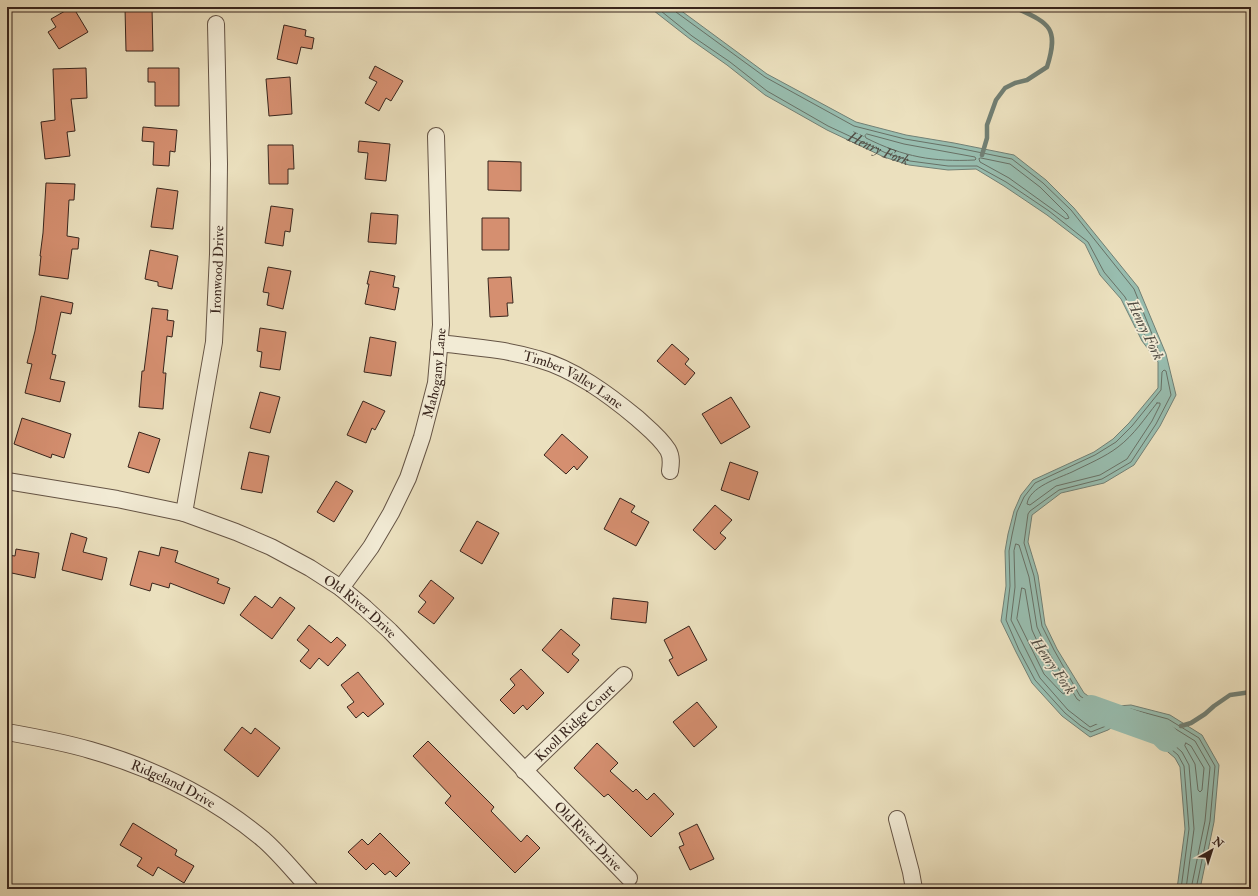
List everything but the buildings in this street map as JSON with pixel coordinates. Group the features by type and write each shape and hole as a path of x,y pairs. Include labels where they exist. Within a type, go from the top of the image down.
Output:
{"street":[{"name":"Ironwood Drive","path":"184,513 214,342 218,239 216,24"},
{"name":"Mahogany Lane","path":"341,588 371,547 391,513 408,478 422,438 436,383 440,325 436,136"},
{"name":"Timber Valley Lane","path":"439,343 504,350 539,359 564,369 595,386 620,404 656,434 669,451 671,461 670,471"},
{"name":"Old River Drive","path":"7,481 117,499 184,513 271,547 310,568 341,588 390,631 628,878"},
{"name":"Knoll Ridge Court","path":"524,770 624,675"},
{"name":"Ridgeland Drive","path":"7,732 89,750 146,769 177,783 217,806 254,832 277,852 310,889"},
{"path":"897,819 914,889"}],"water":[{"path":"649,7 676,7 767,74 856,122 906,135 1014,155 1046,180 1074,208 1138,287 1166,354 1176,395 1160,426 1134,465 1104,483 1061,493 1032,515 1028,542 1038,575 1045,624 1057,649 1084,693 1104,707 1131,705 1170,715 1202,735 1219,765 1214,822 1200,889 1177,889 1185,829 1180,767 1175,758 1140,727 1126,718 1108,730 1090,737 1062,716 1032,683 1001,621 1006,586 1005,551 1014,511 1021,495 1033,480 1094,452 1113,439 1129,423 1158,388 1158,362 1142,341 1121,299 1100,275 1085,244 1047,215 1004,186 976,169 948,170 909,165 884,157 827,130 765,95"}],"waterway":[{"path":"982,155 987,138 987,125 996,100 1005,88 1015,83 1027,80 1047,67 1051,53 1051,34 1048,28 1043,22 1035,17 1014,7"},
{"path":"1181,726 1191,723 1230,695 1251,692"},
{"name":"Henry Fork","path":"1091,708 1161,733 1167,739"}]}
